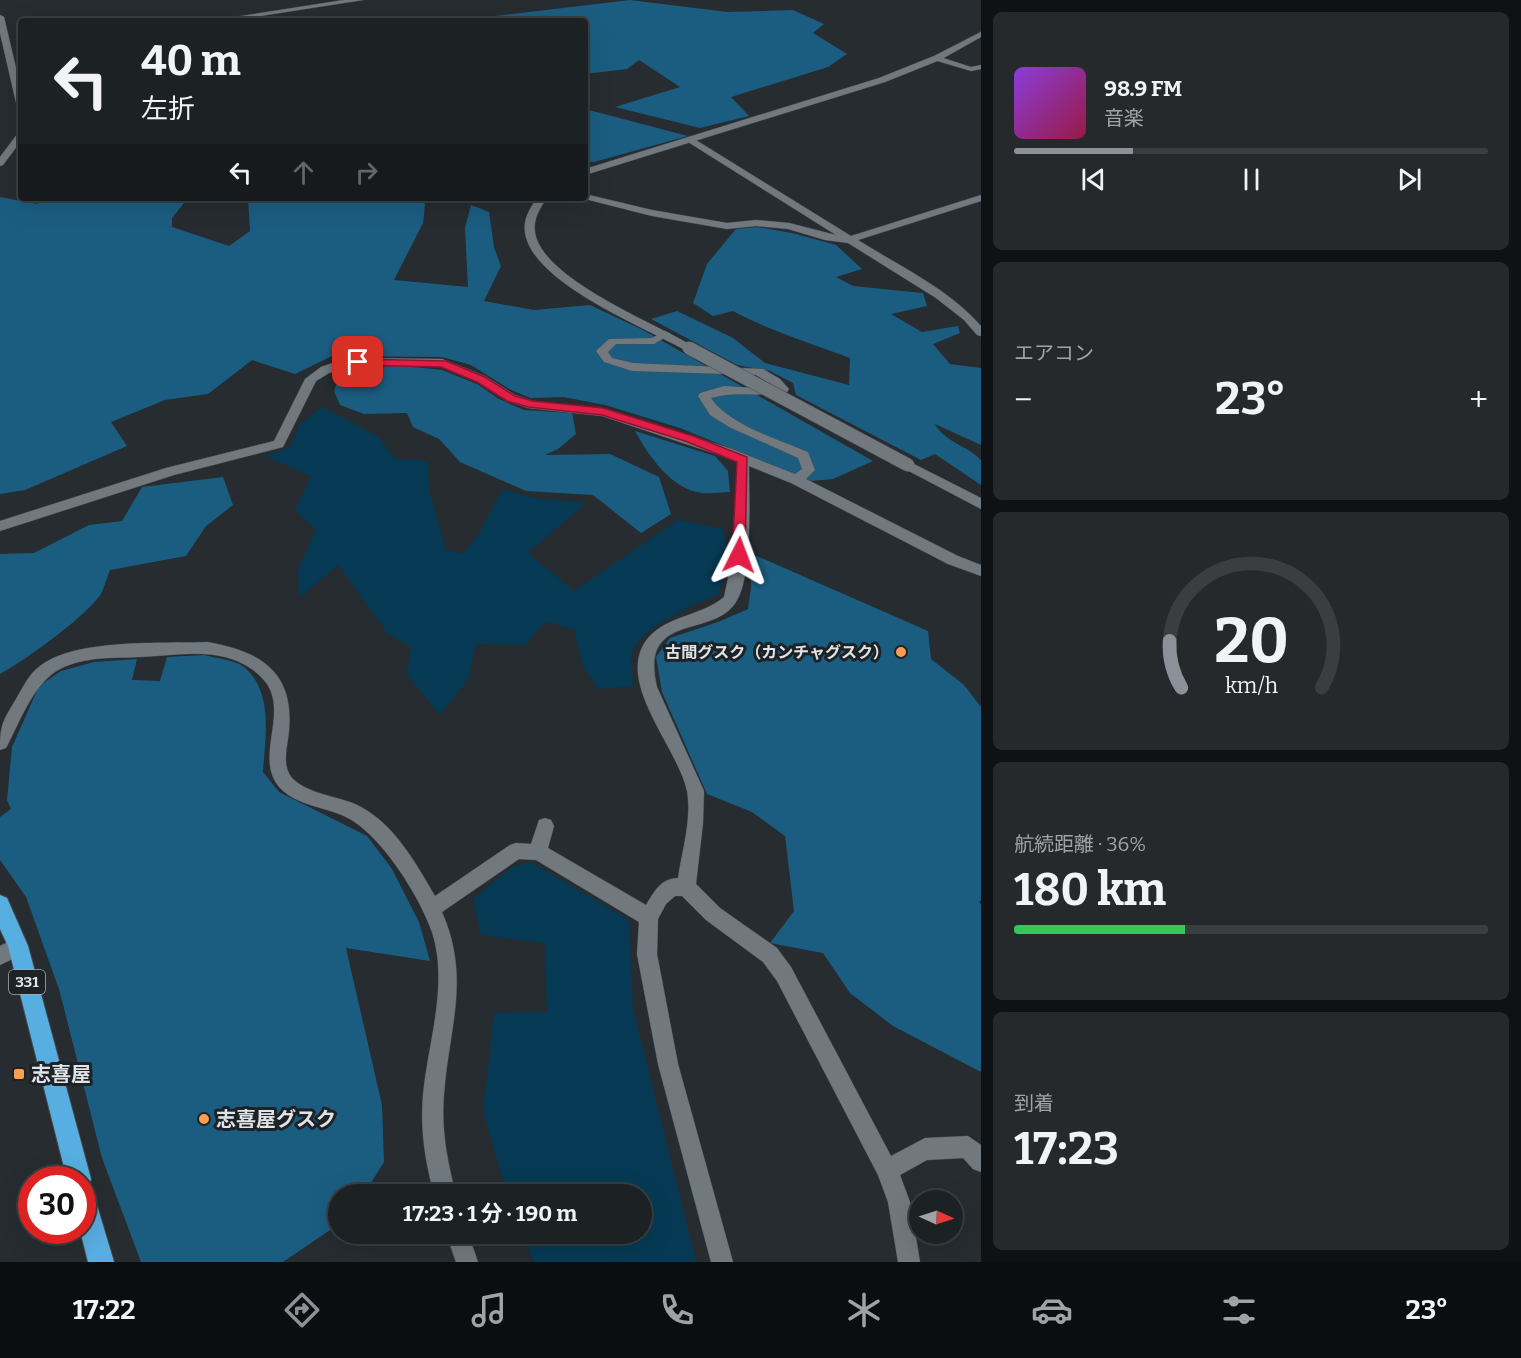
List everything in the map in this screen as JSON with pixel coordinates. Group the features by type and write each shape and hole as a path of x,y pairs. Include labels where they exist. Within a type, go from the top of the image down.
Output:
{"highway":[{"name":"331","path":"0,906 9,951 75,1166"},
{"path":"96,1243 101,1262"}],"street":[{"path":"234,18 358,0"},
{"path":"0,17 18,92"},
{"path":"588,171 882,80 937,58 981,34"},
{"path":"0,54 18,50"},
{"path":"937,58 971,69 981,67"},
{"path":"0,163 18,139"},
{"path":"691,140 940,296 968,318 981,333"},
{"path":"588,198 652,213 727,226 756,223 789,226 825,237 849,240 981,198"},
{"path":"540,201 532,212 529,225 531,239 552,270 572,286 981,504"},
{"path":"665,334 654,340 613,341 602,351 608,360 632,367 759,372 776,382 783,389 755,392 724,390 704,396 714,412 733,424 803,455 809,470 796,480"},
{"path":"0,526 171,471 279,444 311,379 338,365 358,362 442,363 481,379 511,398 532,405 603,412 689,439 796,480 953,560 981,571"},
{"path":"686,886 696,795 690,772 646,682 646,657 653,643 666,630 712,611 730,600 738,579 743,460"},
{"path":"0,743 31,686 46,670 66,659 91,653 207,648 225,650 247,657 265,670 279,688 283,708 278,768 285,783 309,796 348,810 370,823 391,844 439,925 448,964 447,1005 433,1100 432,1139 443,1184"},
{"path":"538,852 545,826"},
{"path":"430,910 516,851 538,852 649,917"},
{"path":"722,1262 668,1064 647,954 649,917 660,898 671,887 686,886 713,914 770,955 777,965 886,1170 899,1202 909,1262"},
{"path":"886,1170 926,1149 968,1147 981,1161"},
{"path":"461,1244 466,1262"}],"shaded area":[{"path":"630,0 727,12 793,10 824,24 813,33 847,54 828,67 731,97 749,116 700,128 615,107 680,87 639,60 627,69 588,74 588,18 477,18"},
{"path":"588,110 688,136 588,162"},
{"path":"0,197 37,204 40,201 186,201 172,218 172,227 229,246 250,231 248,201 420,201 425,204 423,223 394,280 468,287 465,228 471,205 489,212 494,247 501,266 484,301 534,310 590,305 643,330 873,461 833,479 811,481 680,428 605,405 563,397 531,398 511,390 471,365 442,357 332,356 295,374 252,360 208,394 165,400 111,422 127,446 25,490 0,494"},
{"path":"757,227 792,233 836,245 862,269 836,277 853,286 923,293 927,306 891,314 922,332 958,326 960,333 933,344 950,364 981,368 981,445 935,424 944,435 981,460 981,485 935,454 921,460 796,395 793,383 770,371 737,365 651,319 677,311 733,338 765,363 849,385 850,358 776,331 733,311 713,316 693,303 707,264 736,229"},
{"path":"403,366 442,370 477,384 499,399 524,410 572,413 576,434 558,449 545,455 610,454 659,477 671,514 641,533 593,495 526,491 460,462 439,439 413,427 407,413 364,414 340,405 334,391 340,372 361,367"},
{"path":"322,407 379,437 395,459 428,461 429,490 446,550 463,554 476,538 503,489 533,498 586,503 528,553 574,591 678,520 723,529 727,556 719,594 670,618 645,634 632,653 633,686 598,689 583,666 574,629 545,622 525,645 476,644 468,679 440,715 407,675 411,647 388,634 338,565 299,598 298,569 316,530 295,510 311,476 266,457 291,446 299,425"},
{"path":"635,431 715,456 728,471 730,492 702,493 681,485 662,470"},
{"path":"223,477 233,505 206,526 186,556 110,570 102,592 84,612 39,649 0,674 0,554 34,553 89,525 122,521 142,487"},
{"path":"750,553 928,631 931,659 964,685 981,707 981,900 979,902 981,905 981,1072 893,1026 850,993 823,953 770,943 794,911 785,836 752,812 707,794 662,692 656,657 670,638 748,609 751,587"},
{"path":"204,655 240,665 254,677 264,702 266,730 263,772 279,792 367,836 392,869 419,922 430,961 346,948 382,1105 384,1162 370,1184 328,1184 328,1231 283,1262 141,1262 102,1158 59,989 26,897 0,860 0,817 11,809 7,800 12,747 39,686 61,671 94,662 137,659 132,680 160,681 167,657"},
{"path":"531,862 629,920 633,1009 696,1262 534,1262 527,1244 652,1244 652,1184 504,1184 483,1111 494,1013 547,1012 545,943 481,935 473,899 512,867"}],"place":[{"name":"古間グスク（カンチャグスク）","path":"901,652"},
{"name":"志喜屋","path":"19,1074"},
{"name":"志喜屋グスク","path":"204,1119"}],"route":[{"path":"358,362 442,363 481,379 511,398 532,405 587,409 624,417 727,452 743,460 739,555"}]}
